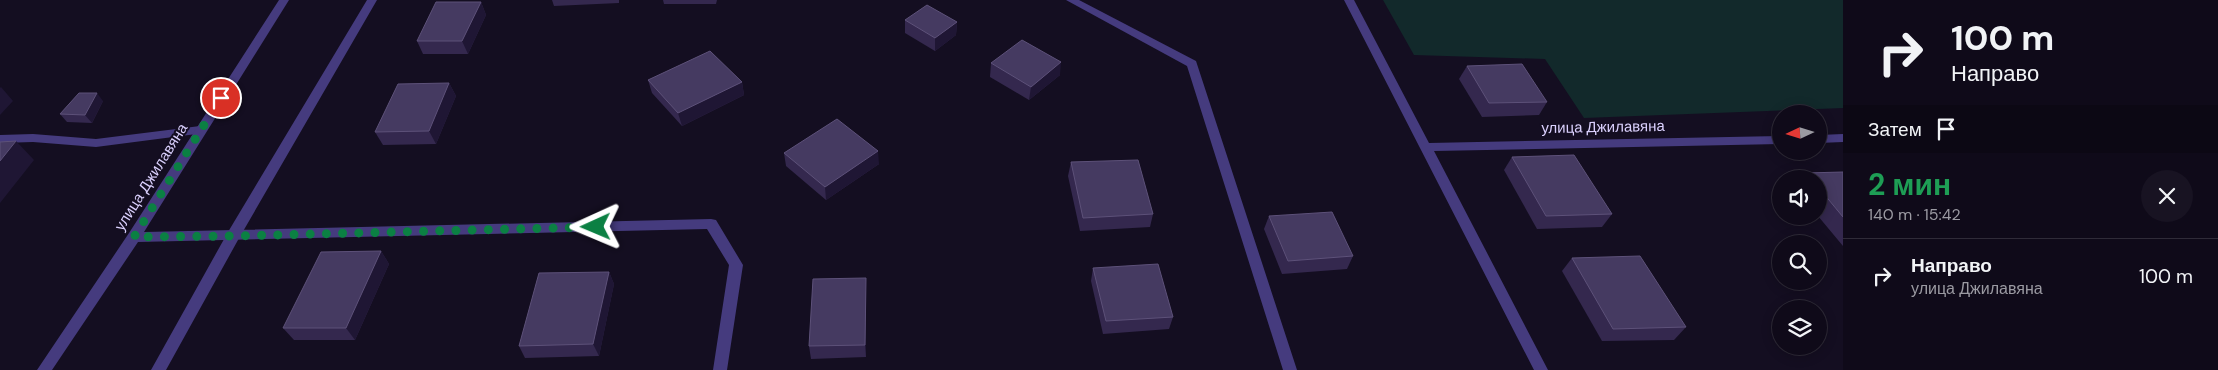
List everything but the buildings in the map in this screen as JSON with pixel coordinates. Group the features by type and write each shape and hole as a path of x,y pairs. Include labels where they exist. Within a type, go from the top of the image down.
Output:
{"street":[{"name":"улица Джилавяна","path":"44,370 134,237 284,0"},
{"path":"158,370 233,236 372,0"},
{"path":"1071,0 1192,64 1290,370"},
{"path":"1349,0 1541,370"},
{"path":"0,138 33,138 96,143 200,130"},
{"path":"1828,139 1843,138"},
{"name":"улица Джилавяна","path":"1425,147 1772,140"},
{"path":"134,237 711,224 736,265 720,370"}],"green space":[{"path":"1383,0 1843,0 1843,108 1828,109 1828,105 1772,105 1772,111 1584,118 1545,59 1414,55"}],"route":[{"path":"221,98 134,237 596,227"}]}
